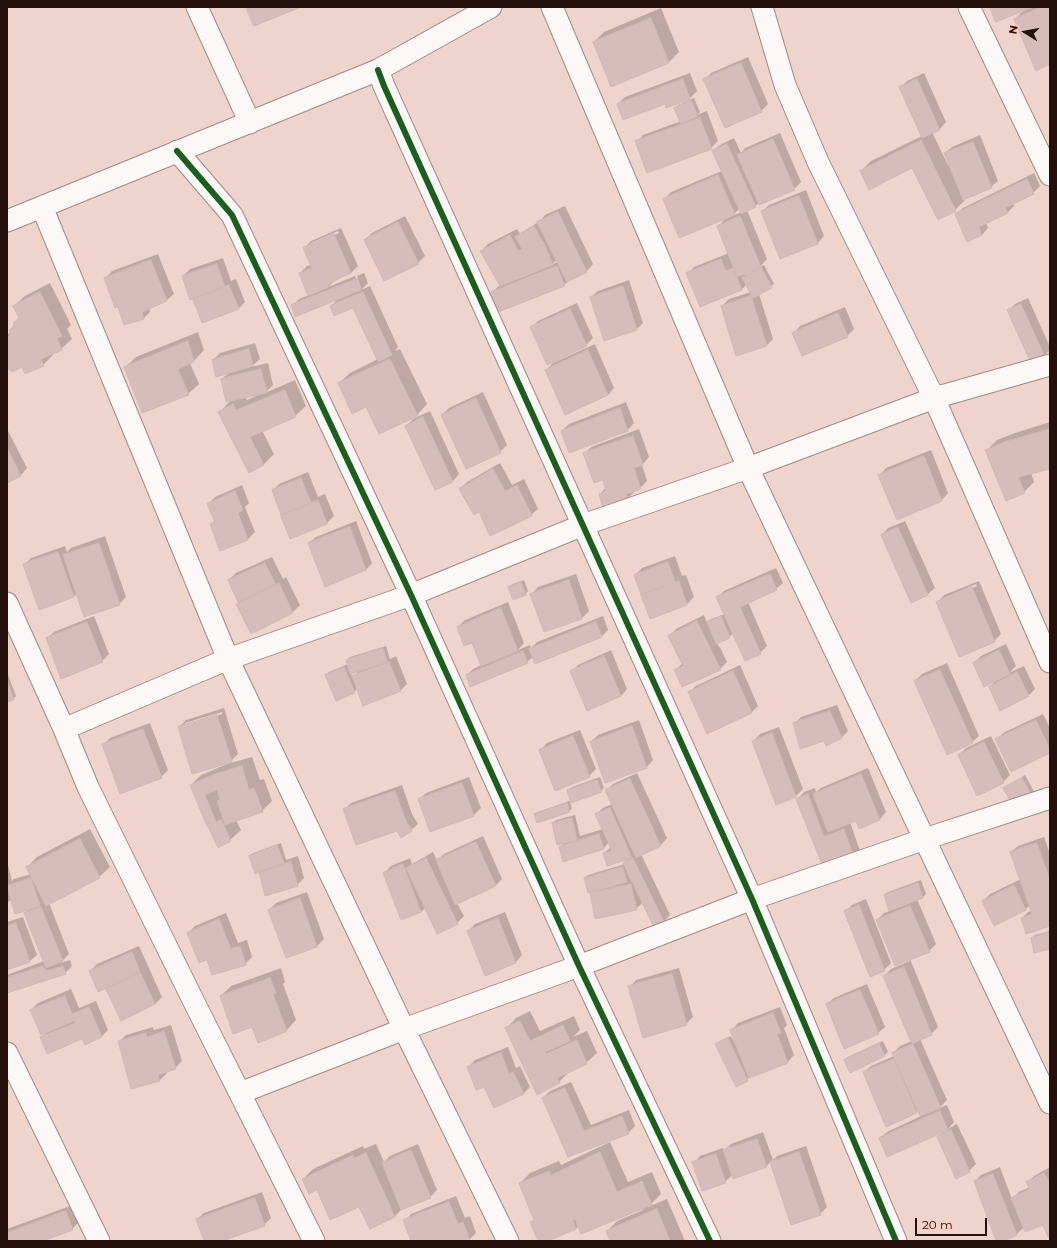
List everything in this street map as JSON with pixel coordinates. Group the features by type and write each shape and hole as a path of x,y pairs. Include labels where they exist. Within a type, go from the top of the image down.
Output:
{"street":[{"path":"197,7 250,123"},
{"path":"7,221 378,70 492,7"},
{"path":"552,7 748,468 1050,1103"},
{"path":"762,7 785,85 815,155 934,398 1050,662"},
{"path":"969,7 1050,175"},
{"path":"378,70 390,100 752,899 896,1241"},
{"path":"177,151 232,215 411,595 579,966 710,1241"},
{"path":"42,207 228,659 404,1028 508,1241"},
{"path":"64,729 228,659 411,595 583,524 748,468 934,398 1050,365"},
{"path":"7,603 64,729 88,787 314,1241"},
{"path":"240,1093 404,1028 579,966 752,899 925,838 1050,798"},
{"path":"7,1053 99,1241"}],"building":[{"path":"246,7 301,7 254,26"},
{"path":"990,7 1033,7 996,22"},
{"path":"1041,7 1050,7 1050,64 1036,71 1014,19"},
{"path":"651,18 669,63 611,87 593,42"},
{"path":"741,63 762,112 725,128 703,79"},
{"path":"683,79 690,99 666,108 665,104 623,120 617,104"},
{"path":"917,79 940,130 922,138 899,87"},
{"path":"691,100 698,116 681,124 674,108"},
{"path":"700,118 712,149 647,173 635,141"},
{"path":"773,139 795,190 759,205 737,155"},
{"path":"921,140 956,211 938,220 912,168 869,190 860,171"},
{"path":"973,142 992,188 963,200 944,153"},
{"path":"727,144 756,207 741,214 712,151"},
{"path":"718,175 735,215 679,238 663,199"},
{"path":"1027,179 1034,194 1005,208 1008,213 979,227 982,235 967,242 955,214"},
{"path":"799,196 818,244 780,259 761,211"},
{"path":"558,212 587,272 567,282 537,222"},
{"path":"740,216 761,267 737,277 717,226"},
{"path":"398,222 419,264 384,281 364,240"},
{"path":"534,226 543,241 553,265 500,286 480,251 510,235 518,251 522,249 515,237"},
{"path":"334,234 351,273 328,284 329,287 308,296 299,273 312,268 303,248"},
{"path":"721,259 726,271 733,268 742,290 700,307 686,273"},
{"path":"151,260 167,301 142,312 144,319 124,325 118,307 115,308 104,278"},
{"path":"217,264 225,287 190,300 182,276"},
{"path":"557,266 565,286 498,312 491,292"},
{"path":"761,267 772,288 753,298 742,278"},
{"path":"357,279 361,290 295,317 291,305"},
{"path":"229,285 239,309 202,323 193,299"},
{"path":"623,286 637,330 604,341 590,297"},
{"path":"40,292 62,336 57,338 62,350 41,359 44,366 25,374 22,367 12,372 7,368 7,337 11,334 9,330 14,327 14,322 19,318 13,306"},
{"path":"363,292 392,355 378,362 353,308 334,316 330,306"},
{"path":"751,296 767,346 736,356 721,306"},
{"path":"1021,304 1045,357 1031,363 1007,310"},
{"path":"570,309 587,346 547,365 530,327"},
{"path":"838,313 848,337 802,356 792,333"},
{"path":"188,341 194,362 178,369 189,395 142,413 124,367"},
{"path":"249,349 253,366 216,377 212,360"},
{"path":"588,350 608,395 565,415 545,370"},
{"path":"390,359 418,416 379,434 366,407 352,414 338,383"},
{"path":"261,369 267,393 226,402 221,379"},
{"path":"285,390 296,417 250,437 264,465 249,473 218,412 233,404 236,410"},
{"path":"476,398 501,453 466,469 441,415"},
{"path":"620,408 628,431 569,453 561,431"},
{"path":"423,417 453,482 435,490 405,426"},
{"path":"1050,429 1050,469 1018,477 1025,493 1006,501 985,450 1004,442"},
{"path":"633,436 643,465 634,468 641,489 626,494 628,500 603,508 599,494 606,491 603,480 594,483 583,453"},
{"path":"7,448 21,476 7,483"},
{"path":"924,456 942,501 897,520 878,475"},
{"path":"493,469 505,491 517,485 532,516 490,536 479,512 474,515 459,489"},
{"path":"301,478 311,503 281,515 272,490"},
{"path":"235,491 243,510 238,513 248,540 220,551 210,524 215,522 207,504"},
{"path":"318,500 327,524 290,539 281,516"},
{"path":"350,527 366,570 325,587 308,543"},
{"path":"898,527 928,595 911,603 881,535"},
{"path":"99,543 120,605 84,617 63,555"},
{"path":"58,552 74,597 39,610 23,564"},
{"path":"668,562 675,582 641,595 634,575"},
{"path":"265,563 276,585 238,602 228,580"},
{"path":"770,574 777,590 740,607 761,654 745,661 716,597"},
{"path":"569,580 582,619 544,632 530,594"},
{"path":"679,581 687,605 650,619 641,595"},
{"path":"521,582 526,595 513,600 508,587"},
{"path":"279,583 293,613 251,634 236,604"},
{"path":"972,587 995,642 959,657 936,602"},
{"path":"501,608 518,651 481,666 472,643 464,646 457,627"},
{"path":"721,616 730,638 716,644 707,622"},
{"path":"697,621 721,670 682,687 674,670 683,666 668,636"},
{"path":"87,622 103,662 61,679 46,638"},
{"path":"596,622 602,637 535,664 529,649"},
{"path":"383,648 387,662 350,674 346,660"},
{"path":"999,650 1010,674 984,687 973,663"},
{"path":"523,651 528,663 470,687 466,675"},
{"path":"604,656 621,696 587,711 570,671"},
{"path":"389,662 401,691 363,706 352,676"},
{"path":"344,667 355,693 336,701 325,675"},
{"path":"940,670 973,743 947,755 914,681"},
{"path":"733,671 752,713 707,734 688,692"},
{"path":"1017,672 1029,696 1000,711 989,687"},
{"path":"7,681 14,700 7,702"},
{"path":"830,711 842,738 826,746 824,741 800,749 793,723"},
{"path":"217,715 232,762 192,774 178,727"},
{"path":"1036,720 1050,749 1050,753 1011,772 995,739"},
{"path":"632,726 647,768 605,783 590,742"},
{"path":"143,729 162,778 120,794 102,744"},
{"path":"772,733 796,797 776,805 752,741"},
{"path":"573,736 590,777 555,791 539,750"},
{"path":"984,742 1004,783 977,796 958,755"},
{"path":"242,766 249,790 254,788 263,812 225,825 217,801 220,800 217,790 205,795 216,822 221,819 231,841 218,848 190,785 215,774"},
{"path":"861,774 880,820 859,829 856,821 828,832 813,794"},
{"path":"1022,778 1036,803 1017,813 1003,788"},
{"path":"630,779 661,846 636,858 605,790"},
{"path":"597,780 602,792 571,803 567,790"},
{"path":"462,783 474,816 430,832 418,799"},
{"path":"395,791 406,821 412,831 401,838 397,831 356,845 343,809"},
{"path":"808,794 824,837 844,829 854,858 824,869 796,799"},
{"path":"567,803 570,812 537,823 534,814"},
{"path":"610,808 632,858 607,866 603,853 612,851 595,814"},
{"path":"572,818 577,840 557,845 552,823"},
{"path":"599,834 604,849 563,862 559,847"},
{"path":"80,839 100,878 46,906 26,867"},
{"path":"476,842 496,886 455,905 436,860"},
{"path":"1037,843 1050,880 1050,926 1026,934 1021,918 1032,914 1010,852"},
{"path":"277,845 284,863 255,874 249,856"},
{"path":"426,858 458,924 437,934 406,868"},
{"path":"633,858 664,922 654,927 623,863"},
{"path":"291,862 298,886 265,896 259,872"},
{"path":"403,864 421,912 401,920 383,873"},
{"path":"623,867 627,882 588,893 584,878"},
{"path":"31,878 40,906 15,914 7,886"},
{"path":"918,883 923,898 889,911 884,895"},
{"path":"631,884 637,910 595,919 590,893"},
{"path":"1014,885 1026,910 994,926 982,901"},
{"path":"300,898 317,947 286,958 268,910"},
{"path":"859,905 885,971 870,977 844,911"},
{"path":"910,906 930,952 895,966 876,920"},
{"path":"41,907 63,961 46,968 24,913"},
{"path":"498,918 516,963 485,976 467,931"},
{"path":"219,919 231,949 240,946 246,965 212,975 207,960 199,963 187,933"},
{"path":"16,923 30,962 7,970 7,926"},
{"path":"1050,932 1050,949 1034,953 1031,938"},
{"path":"132,952 140,972 98,992 89,971"},
{"path":"43,966 46,971 63,966 66,974 7,993 7,978"},
{"path":"904,967 932,1035 912,1044 883,976"},
{"path":"140,972 155,1004 121,1021 106,989"},
{"path":"672,974 687,1025 643,1038 628,986"},
{"path":"270,978 276,993 273,994 287,1031 258,1043 252,1027 233,1034 220,996"},
{"path":"860,990 879,1034 844,1049 826,1004"},
{"path":"65,996 72,1014 89,1007 102,1037 85,1045 82,1039 47,1054 40,1037 75,1023 74,1021 41,1035 30,1010"},
{"path":"773,1013 781,1033 777,1034 788,1063 749,1078 730,1030"},
{"path":"520,1021 530,1041 563,1025 570,1041 545,1052 546,1054 577,1040 587,1064 557,1078 560,1083 537,1095 505,1028"},
{"path":"164,1031 176,1069 158,1075 160,1081 131,1089 118,1041 146,1033 147,1037"},
{"path":"728,1038 748,1081 736,1087 715,1044"},
{"path":"879,1043 885,1056 850,1073 844,1060"},
{"path":"913,1044 941,1108 920,1116 892,1053"},
{"path":"501,1053 509,1074 513,1072 524,1094 494,1108 484,1087 476,1090 467,1067"},
{"path":"894,1059 917,1113 886,1127 863,1072"},
{"path":"565,1088 584,1131 622,1116 629,1134 568,1157 542,1098"},
{"path":"940,1111 948,1130 887,1157 879,1138"},
{"path":"951,1130 970,1172 956,1179 937,1137"},
{"path":"757,1139 767,1167 733,1179 723,1150"},
{"path":"411,1150 431,1198 401,1210 382,1163"},
{"path":"600,1152 617,1192 642,1181 652,1205 581,1234 575,1219 573,1220 576,1229 548,1241 538,1241 530,1222 534,1220 519,1183 549,1171 551,1175"},
{"path":"799,1152 821,1215 791,1225 770,1162"},
{"path":"366,1153 395,1217 370,1229 359,1207 330,1220 317,1190 309,1194 302,1179 353,1155 354,1158"},
{"path":"716,1154 726,1183 702,1191 692,1162"},
{"path":"1044,1173 1050,1183 1050,1237 1048,1237 1043,1225 1025,1232 1011,1198 1030,1189 1026,1182"},
{"path":"993,1174 1017,1235 1003,1241 996,1241 974,1181"},
{"path":"255,1198 265,1226 222,1241 204,1241 196,1219"},
{"path":"449,1202 458,1224 463,1222 470,1241 411,1241 403,1220"},
{"path":"657,1209 670,1241 610,1241 606,1231"},
{"path":"66,1211 73,1230 43,1241 7,1241 7,1233"}],"cycle path":[{"path":"378,70 752,899 896,1241"},
{"path":"177,151 232,215 411,595 579,966 710,1241"}]}
